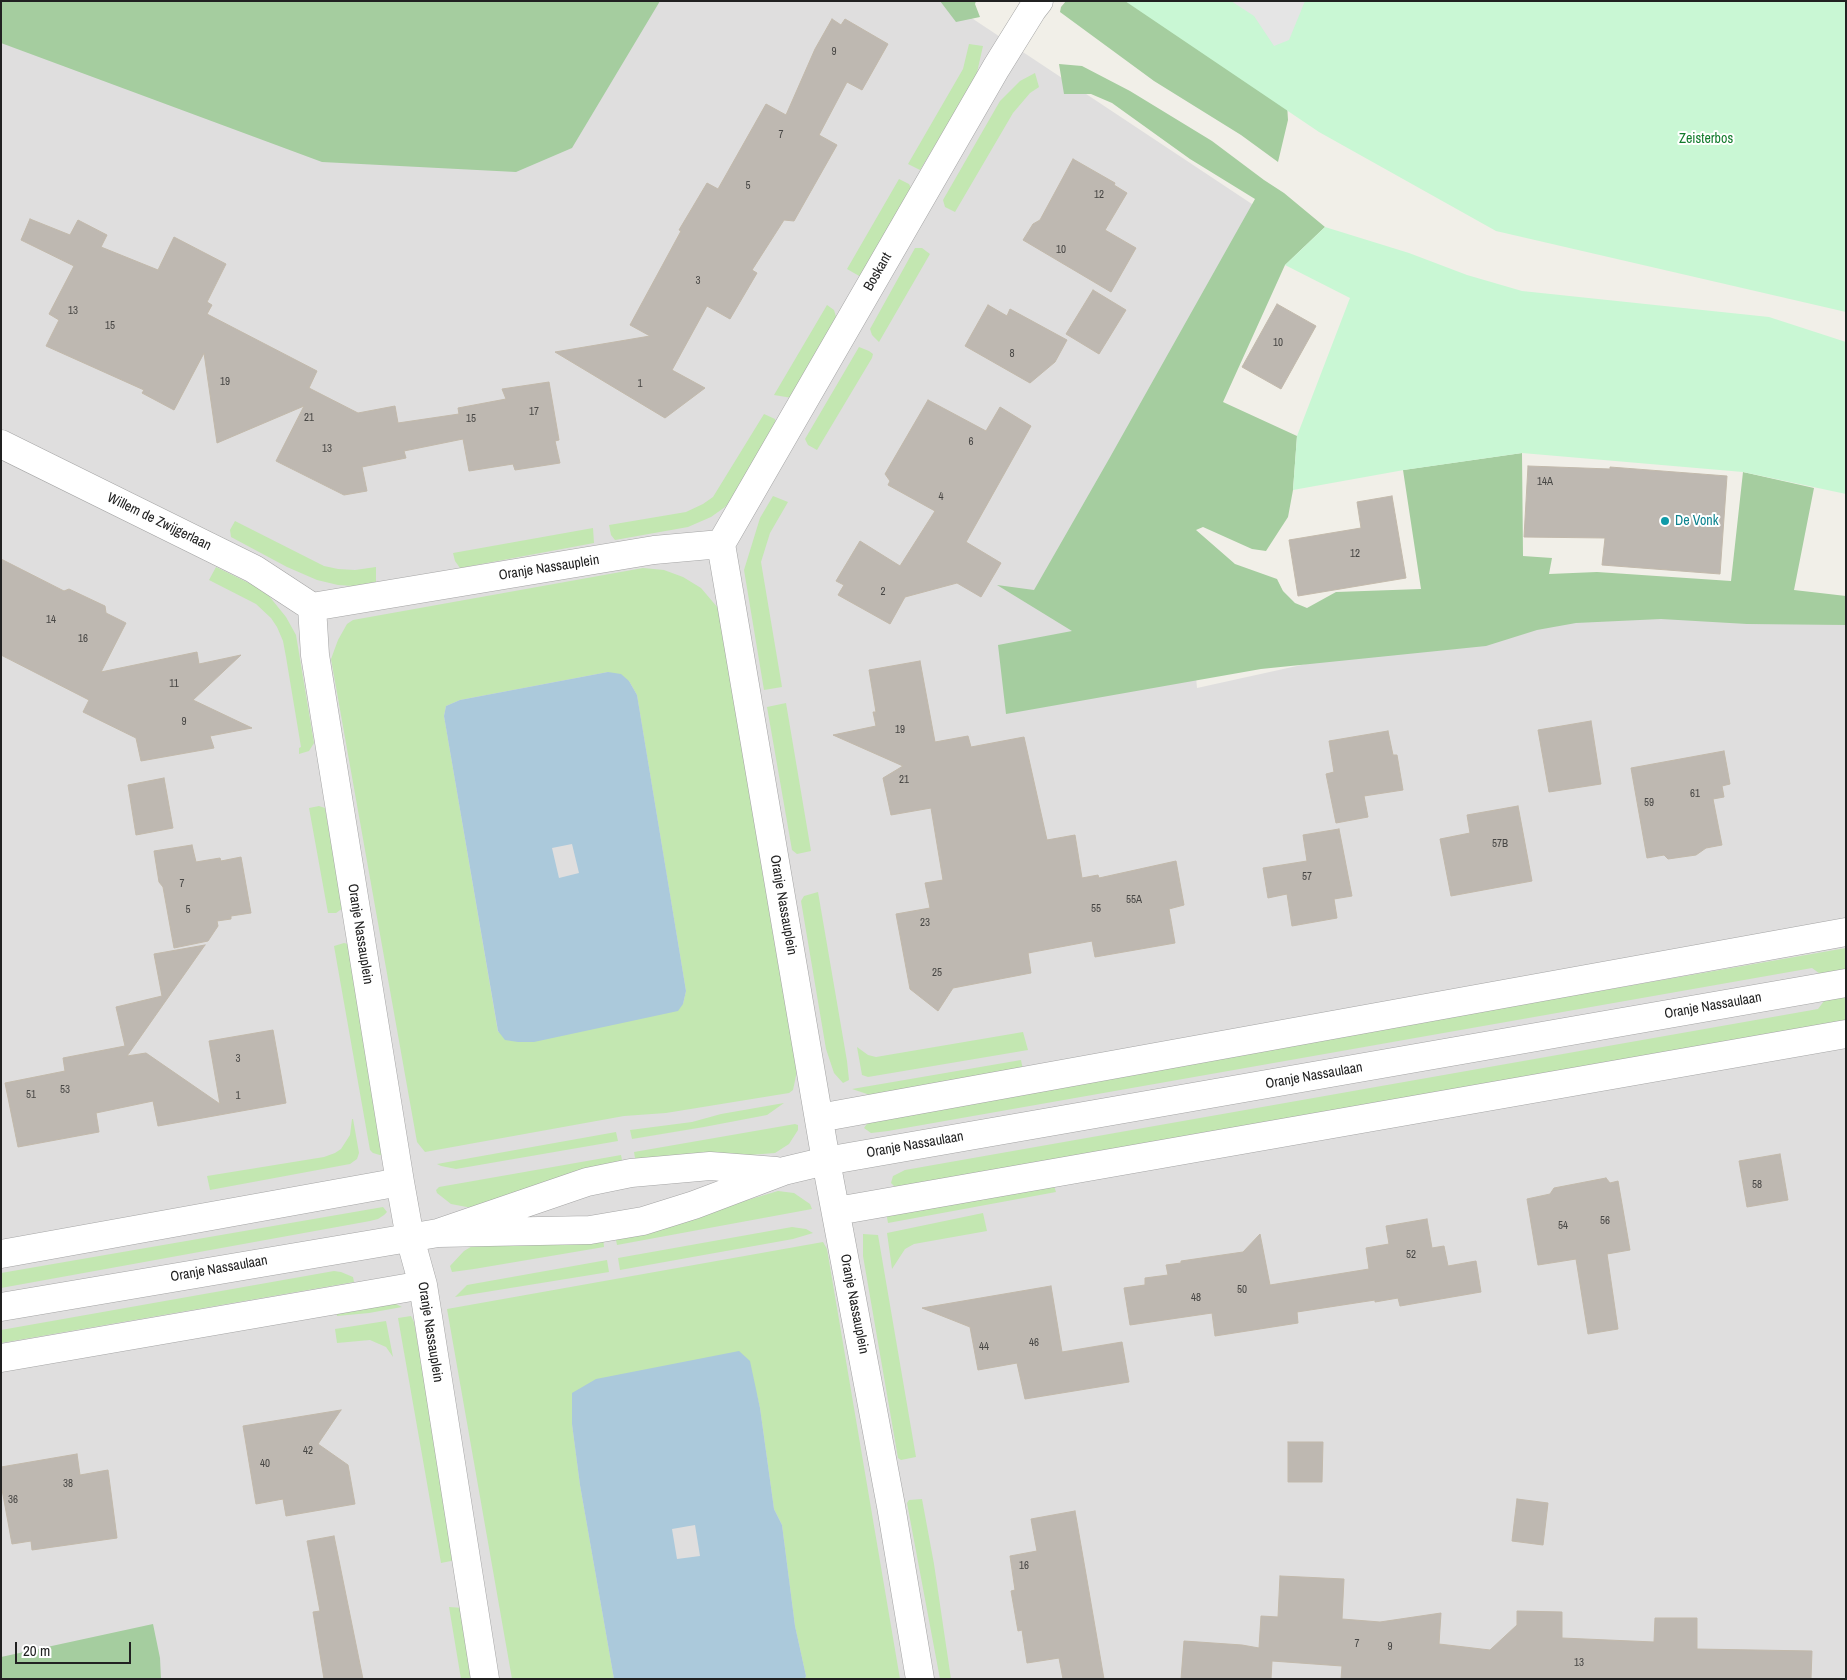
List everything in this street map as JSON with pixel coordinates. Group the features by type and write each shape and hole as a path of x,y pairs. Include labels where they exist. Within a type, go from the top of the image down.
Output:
{"street":[{"name":"Boskant","path":"721,544 996,68 1039,1"},
{"name":"Willem de Zwijgerlaan","path":"1,444 254,569 312,607"},
{"name":"Oranje Nassauplein","path":"485,1679 423,1285 410,1238 400,1182 315,656 312,607 654,550 721,544 826,1161 837,1211 891,1506 920,1679"},
{"path":"819,1118 1846,932"},
{"name":"Oranje Nassaulaan","path":"438,1233 590,1230 643,1221 694,1205 784,1172 826,1161 1846,983"},
{"path":"837,1211 1846,1034"},
{"name":"Oranje Nassaulaan","path":"1,1307 438,1233 587,1182 632,1173 710,1166 784,1172"},
{"path":"1,1254 400,1182"},
{"path":"1,1358 423,1285"}],"shaded area":[{"path":"624,1 946,1 1273,218 1169,383 1197,688 1574,605 1846,625 1846,1679 1,1679 1,36"},
{"path":"1231,1 1305,1 1289,40 1274,46 1254,16"}],"green space":[{"path":"1,1 660,1 572,148 516,172 322,162 1,43"},
{"path":"940,1 976,1 975,4 980,17 956,22"},
{"path":"1066,1 1231,1 1286,89 1288,120 1278,162 1241,135 1154,81 1060,12 1061,7"},
{"name":"Zeisterbos","path":"1125,1 1846,1 1846,312 1496,231 1319,132"},
{"path":"969,44 983,46 976,77 920,170 908,164 963,69"},
{"path":"1059,64 1082,66 1130,91 1212,141 1284,193 1325,227 1285,265 1223,402 1297,436 1293,490 1288,517 1266,551 1252,549 1203,527 1196,530 1235,564 1277,579 1283,591 1295,603 1307,608 1336,592 1421,589 1403,470 1522,453 1523,556 1552,558 1549,574 1597,572 1731,581 1743,472 1814,488 1794,590 1846,596 1846,625 1747,624 1661,619 1576,623 1537,630 1486,646 1261,669 1006,714 998,645 1072,631 997,585 1034,590 1255,199 1190,159 1112,103 1091,94 1064,94"},
{"path":"1035,73 1039,87 1030,93 1013,113 955,212 945,207 943,200 1000,101 1020,81"},
{"path":"899,179 909,184 911,188 861,277 847,269"},
{"path":"1325,227 1409,253 1467,275 1522,291 1769,317 1846,342 1846,494 1743,472 1522,453 1404,470 1293,490 1297,436 1350,298 1285,265"},
{"path":"915,248 922,248 930,254 879,342 872,335 870,329"},
{"path":"827,305 834,310 837,320 792,398 774,395"},
{"path":"859,347 873,354 872,358 817,450 808,445 805,439"},
{"path":"764,414 775,419 776,424 734,497 725,507 711,517 688,527 615,540 611,535 609,525 686,512 713,497"},
{"path":"773,496 788,502 770,533 761,562 782,687 764,690 744,570 760,518"},
{"path":"235,521 324,566 355,570 376,567 376,582 353,586 317,580 287,567 231,537 230,530"},
{"path":"593,528 594,543 460,568 455,561 453,553"},
{"path":"216,567 255,586 269,596 286,617 296,635 314,743 309,751 299,754 299,748 301,747 286,657 283,641 277,627 271,618 256,604 209,580"},
{"path":"643,568 664,570 683,577 701,588 718,608 778,963 797,1059 793,1090 789,1093 666,1113 624,1116 425,1152 417,1142 331,659 338,640 347,624 353,620","holes":["608,672 629,681 637,695 686,991 683,1004 498,1032 444,716 446,706 460,700"]},
{"path":"786,703 811,851 797,854 792,850 767,707"},
{"path":"319,806 325,808 343,908 336,913 328,913 309,808"},
{"path":"818,892 847,1061 849,1080 843,1083 834,1073 826,1049 801,901 804,896"},
{"path":"344,943 348,944 383,1156 370,1150 334,946"},
{"path":"1846,948 1846,972 1823,976 1812,968 888,1131 871,1133 864,1128 871,1118"},
{"path":"1846,993 1846,1020 895,1187 891,1183 893,1176 905,1170 1818,1009 1827,997"},
{"path":"1023,1032 1028,1050 868,1077 862,1075 857,1047 868,1055 876,1057"},
{"path":"1021,1060 1023,1070 882,1094 870,1095 852,1089"},
{"path":"784,1103 767,1115 704,1127 632,1139 630,1130 692,1122 721,1114"},
{"path":"352,1119 359,1153 357,1159 350,1164 210,1190 207,1176 324,1157 335,1153 341,1149 350,1135"},
{"path":"798,1125 798,1130 789,1144 775,1153 636,1164 634,1152"},
{"path":"616,1132 618,1141 456,1169 437,1164"},
{"path":"621,1155 623,1165 472,1208 451,1204 437,1193 436,1190 439,1187"},
{"path":"1053,1183 1056,1192 888,1223 886,1212"},
{"path":"778,1191 794,1193 810,1204 812,1209 617,1245 615,1235 687,1218"},
{"path":"383,1207 387,1212 378,1219 370,1221 1,1288 1,1273"},
{"path":"983,1213 987,1231 914,1244 905,1249 892,1269 887,1233"},
{"path":"792,1227 806,1229 813,1233 793,1239 620,1270 618,1258"},
{"path":"863,1234 878,1235 916,1457 901,1460 898,1458 863,1256"},
{"path":"603,1237 604,1247 452,1272 450,1266 464,1251 474,1245"},
{"path":"823,1242 827,1249 900,1679 805,1679 806,1676 795,1626 782,1525 774,1509 757,1395 572,1424 580,1485 614,1679 512,1679 447,1309"},
{"path":"607,1260 609,1272 455,1297 467,1285"},
{"path":"334,1271 353,1277 354,1282 1,1343 1,1330"},
{"path":"392,1302 402,1307 337,1316 337,1307"},
{"path":"411,1316 414,1322 456,1560 441,1563 398,1318"},
{"path":"386,1321 393,1357 386,1347 370,1340 337,1343 335,1329"},
{"path":"922,1499 934,1564 951,1679 940,1679 907,1503 909,1500"},
{"path":"449,1607 464,1608 476,1679 461,1679"},
{"path":"153,1624 160,1658 161,1679 1,1679 1,1657"}],"water":[{"path":"608,672 621,674 629,681 637,695 686,991 683,1004 678,1011 534,1042 505,1040 498,1031 444,716 446,706 460,700","holes":["572,844 579,873 559,878 552,848"]},
{"path":"739,1351 750,1361 760,1408 774,1509 782,1525 795,1626 806,1676 805,1679 614,1679 580,1485 572,1424 572,1393 596,1379","holes":["695,1525 700,1556 677,1559 672,1529"]}],"building":[{"path":"832,19 841,25 845,19 888,44 862,90 847,82 819,135 837,145 794,221 784,220 752,270 757,273 730,319 707,306 672,370 705,388 665,418 555,352 650,336 630,325 681,231 679,230 707,183 718,189 766,104 786,115 815,49"},
{"path":"1073,159 1115,183 1114,185 1127,193 1105,230 1136,248 1111,292 1023,240 1033,224 1040,220"},
{"path":"30,219 70,235 78,220 107,235 101,247 158,270 174,237 226,264 207,302 212,305 207,314 317,371 309,388 358,413 395,406 398,423 459,414 458,408 506,399 502,389 549,382 559,440 555,441 560,463 515,470 513,464 469,471 463,439 404,451 406,458 362,467 367,491 344,495 276,461 304,406 217,443 204,353 174,410 142,393 144,390 46,346 59,320 49,314 74,266 21,240"},
{"path":"1093,290 1126,310 1099,354 1066,334"},
{"path":"1277,304 1316,326 1281,389 1242,367"},
{"path":"988,305 1007,316 1010,309 1067,340 1055,362 1030,383 965,346"},
{"path":"928,400 986,431 1000,407 1031,426 966,542 1001,563 981,597 957,583 905,597 890,624 838,595 844,585 836,581 860,541 900,566 935,511 888,485 890,481 885,474"},
{"name":"De Vonk","path":"1528,466 1610,469 1610,467 1727,476 1720,574 1602,565 1605,538 1524,537"},
{"path":"1392,496 1406,578 1298,596 1289,540 1361,528 1357,502"},
{"path":"1,559 64,591 69,589 105,606 106,613 126,623 101,672 197,652 199,664 241,655 193,700 252,728 210,736 214,748 141,761 136,738 83,712 89,700 1,655"},
{"path":"920,661 935,742 968,736 971,747 1024,737 1047,840 1075,835 1082,878 1098,875 1099,878 1176,861 1184,905 1169,909 1175,943 1095,957 1092,941 1028,953 1031,973 953,988 938,1011 910,989 896,914 930,908 925,883 943,880 931,808 891,815 883,778 903,766 833,735 876,726 873,712 876,712 869,670"},
{"path":"1591,721 1601,784 1549,792 1538,730"},
{"path":"1388,731 1393,755 1397,755 1403,790 1364,796 1368,817 1336,823 1326,774 1334,772 1329,741"},
{"path":"1724,751 1730,784 1722,786 1724,797 1713,799 1722,845 1706,848 1696,855 1668,859 1664,855 1647,858 1631,768"},
{"path":"164,778 173,828 136,835 128,785"},
{"path":"1518,806 1532,881 1451,896 1440,839 1470,833 1467,815"},
{"path":"1339,829 1352,896 1334,899 1337,918 1292,926 1287,894 1268,898 1263,868 1307,861 1303,835"},
{"path":"192,845 196,862 220,858 221,861 241,857 251,913 231,916 231,919 217,921 218,926 208,941 174,948 163,887 159,882 154,851"},
{"path":"205,945 127,1056 146,1053 220,1104 209,1041 273,1030 286,1103 158,1126 153,1101 96,1113 99,1132 18,1147 5,1083 65,1071 63,1058 125,1046 116,1007 162,996 154,954"},
{"path":"1780,1154 1788,1200 1747,1207 1739,1161"},
{"path":"1606,1178 1610,1183 1618,1181 1630,1250 1607,1254 1618,1329 1588,1334 1576,1259 1538,1265 1527,1199 1550,1194 1554,1188"},
{"path":"1427,1219 1432,1248 1444,1246 1448,1266 1476,1261 1481,1292 1400,1306 1398,1298 1297,1312 1298,1323 1215,1336 1212,1313 1130,1325 1124,1288 1145,1285 1145,1278 1168,1275 1166,1265 1243,1252 1260,1234 1270,1285 1369,1269 1366,1248 1389,1244 1386,1226"},
{"path":"1051,1286 1062,1352 1122,1342 1129,1382 1025,1399 1017,1363 978,1370 970,1327 922,1308"},
{"path":"341,1410 318,1444 348,1465 355,1504 286,1516 283,1499 256,1504 243,1426"},
{"path":"1288,1442 1323,1442 1322,1482 1288,1482"},
{"path":"77,1454 80,1475 108,1470 117,1538 32,1550 31,1541 12,1544 1,1484 1,1467"},
{"path":"1517,1499 1548,1503 1543,1545 1512,1541"},
{"path":"1075,1511 1104,1679 1063,1679 1059,1658 1027,1663 1022,1630 1018,1631 1011,1591 1015,1590 1010,1556 1037,1551 1031,1519"},
{"path":"334,1536 363,1679 324,1679 313,1612 320,1611 307,1541"},
{"path":"1280,1576 1344,1579 1342,1619 1380,1622 1441,1613 1439,1644 1490,1650 1517,1625 1517,1611 1562,1612 1562,1638 1654,1642 1655,1618 1697,1618 1697,1649 1812,1651 1811,1679 1341,1679 1342,1666 1272,1661 1271,1679 1181,1679 1184,1641 1259,1648 1261,1616 1278,1617"}],"place":[{"name":"De Vonk","path":"1665,521"}]}
